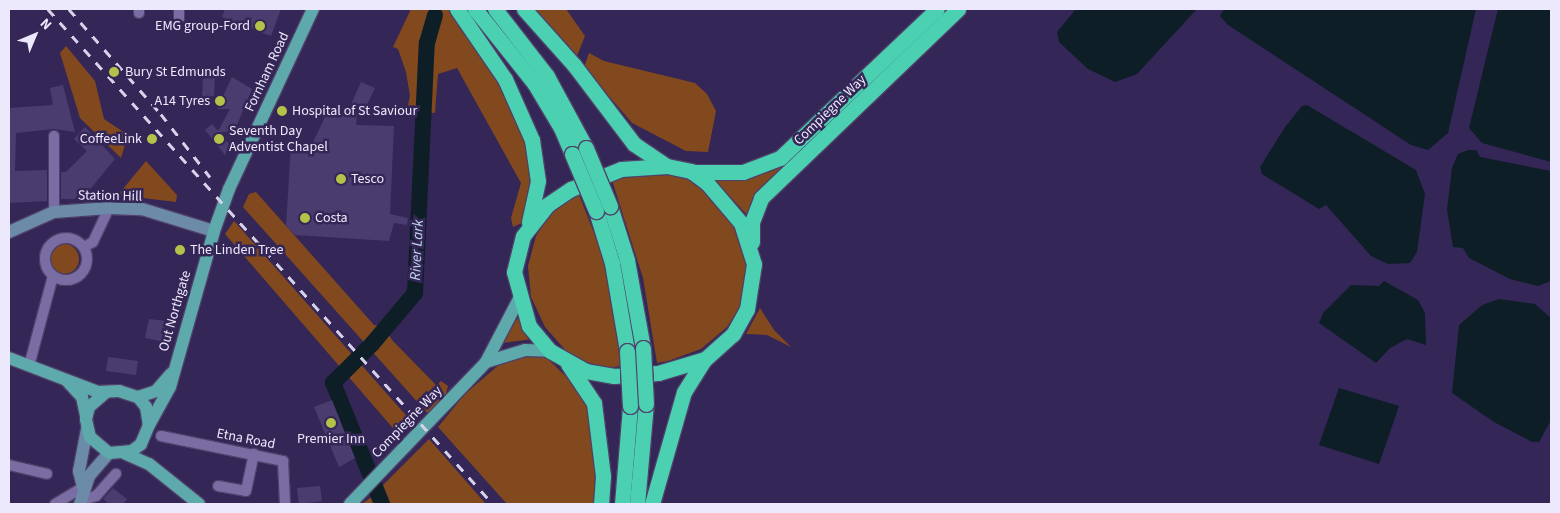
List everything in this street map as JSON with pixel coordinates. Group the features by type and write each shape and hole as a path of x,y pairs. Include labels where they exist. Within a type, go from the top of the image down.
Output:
{"highway":[{"path":"457,9 505,80 532,140 538,181 514,272 529,326 550,351 586,371 614,376 658,373 705,359"},
{"path":"475,9 534,83 561,128 572,154 603,209 627,260 643,348 646,404 637,504"},
{"path":"495,9 547,76 586,148 603,209 627,351 630,406 622,504"},
{"path":"524,9 574,65 634,144 667,166"},
{"name":"Compiegne Way","path":"667,166 690,171 743,172 780,158 937,9"},
{"name":"Compiegne Way","path":"705,359 733,334 747,309 754,275 752,222 762,198 958,9"},
{"path":"525,232 547,205 580,184 621,169 667,166"},
{"path":"690,171 727,202 752,248"},
{"path":"652,504 684,392 705,359"},
{"path":"566,361 594,403 603,476 601,504"}],"main road":[{"name":"Fornham Road","path":"214,230 246,149 313,9"},
{"name":"Out Northgate","path":"148,430 170,387 214,230"},
{"name":"Compiegne Way","path":"350,504 486,362 514,315 520,297"},
{"name":"Compiegne Way","path":"486,362 524,350 550,351"},
{"path":"9,358 106,392 119,391 138,398 146,407 149,464"},
{"path":"138,398 156,392 174,371"},
{"path":"61,376 82,398 87,424 95,444 109,453 124,453 136,448 148,430"},
{"path":"87,424 93,402 106,392"},
{"path":"124,453 149,464 199,504"}],"street":[{"path":"54,136 54,212"},
{"name":"Station Hill","path":"9,232 54,212 109,208 142,210 214,230"},
{"path":"84,247 93,242 109,208"},
{"path":"66,238 84,247 87,264 80,276 69,281 53,276 45,263 49,246 66,238"},
{"path":"29,366 53,276"},
{"path":"82,497 79,471 87,424"},
{"name":"Etna Road","path":"161,436 284,461 285,504"},
{"path":"82,497 96,463 109,453"},
{"path":"218,486 246,496 254,454"},
{"path":"9,465 47,474"},
{"path":"55,504 82,497 96,496 116,474"}],"shaded area":[{"path":"411,9 451,9 509,95 535,170 522,223 513,227 511,218 521,183 457,68 438,74 435,113 407,110 410,96 406,72 398,49 393,47"},
{"path":"534,9 566,9 585,36 577,56"},
{"path":"66,46 95,81 104,119 128,135 121,158 80,118 60,53"},
{"path":"589,53 604,61 695,83 707,94 716,111 708,152 686,151 632,123 584,67"},
{"path":"799,154 750,218 713,178 756,175"},
{"path":"146,161 177,195 176,202 118,195"},
{"path":"633,171 687,175 730,209 749,261 740,307 727,327 701,349 657,363 643,278 611,177"},
{"path":"256,192 374,325 384,326 392,340 436,385 441,381 448,386 444,401 429,415 243,207 249,194"},
{"path":"578,192 612,279 620,366 609,368 582,361 567,352 545,327 531,297 528,266 536,236 553,210"},
{"path":"234,221 411,421 398,434 225,234"},
{"path":"64,244 75,248 79,259 75,270 64,274 53,270 49,259 53,248"},
{"path":"760,308 774,330 791,347 767,335 746,334"},
{"path":"520,315 533,339 502,343 504,338"},
{"path":"528,353 546,357 582,392 589,409 598,480 596,504 507,504 438,427 465,394 501,363"},
{"path":"429,439 486,504 362,504 370,498"}],"water":[{"path":"1076,9 1197,9 1137,74 1115,82 1088,69 1059,42 1057,32"},
{"path":"1224,9 1476,9 1448,133 1428,150 1411,145 1228,25 1220,16"},
{"path":"1498,9 1551,9 1551,162 1482,143 1469,128"},
{"path":"1307,105 1416,170 1425,194 1417,252 1410,263 1388,264 1371,256 1326,205 1319,209 1262,174 1260,167 1285,127 1302,106"},
{"path":"1468,150 1476,150 1480,157 1551,171 1551,281 1538,286 1510,279 1469,258 1463,248 1453,247 1447,210 1452,168 1458,154"},
{"path":"1384,281 1418,300 1425,313 1426,345 1407,339 1390,348 1376,363 1319,323 1323,313 1351,285 1379,286"},
{"path":"1499,299 1535,304 1551,318 1551,420 1539,442 1532,442 1494,422 1452,393 1459,325 1482,305"},
{"path":"1339,388 1399,406 1379,464 1319,445"}],"building":[{"name":"EMG group-Ford","path":"225,9 281,9 271,36 222,17"},
{"path":"232,77 252,89 235,130 219,133 233,148 225,155 205,130 212,124 218,131 230,109 217,109"},
{"path":"203,78 215,78 214,96 202,97"},
{"name":"Tesco","path":"361,82 375,88 365,109 358,108 356,125 394,126 390,214 408,218 407,225 394,223 389,241 295,235 286,226 291,143 312,144 328,111 336,112 337,106 348,111"},
{"path":"63,85 75,132 54,129 16,133 15,171 47,170 47,201 9,203 9,108 53,105 50,88"},
{"path":"85,127 115,159 82,199 61,199 61,172 66,172 87,151 74,139"},
{"path":"149,319 176,322 170,343 145,338"},
{"path":"108,357 138,361 136,375 106,371"},
{"name":"Premier Inn","path":"332,400 355,458 339,467 314,407"},
{"path":"320,486 322,501 299,504 297,488"},
{"path":"113,488 127,499 123,504 109,504 103,499"}],"waterway":[{"name":"River Lark","path":"382,504 333,383 372,344 415,293 427,43 435,15"}],"railway":[{"path":"48,9 493,504"},
{"path":"69,9 161,114 210,177"}],"place":[{"name":"EMG group-Ford","path":"260,26"},
{"name":"Bury St Edmunds","path":"114,72"},
{"name":"A14 Tyres","path":"220,101"},
{"name":"Hospital of St Saviour","path":"282,111"},
{"name":"CoffeeLink","path":"152,139"},
{"name":"Seventh Day Adventist Chapel","path":"219,139"},
{"name":"Tesco","path":"341,179"},
{"name":"Costa","path":"305,218"},
{"name":"The Linden Tree","path":"180,250"},
{"name":"Premier Inn","path":"331,423"}]}
